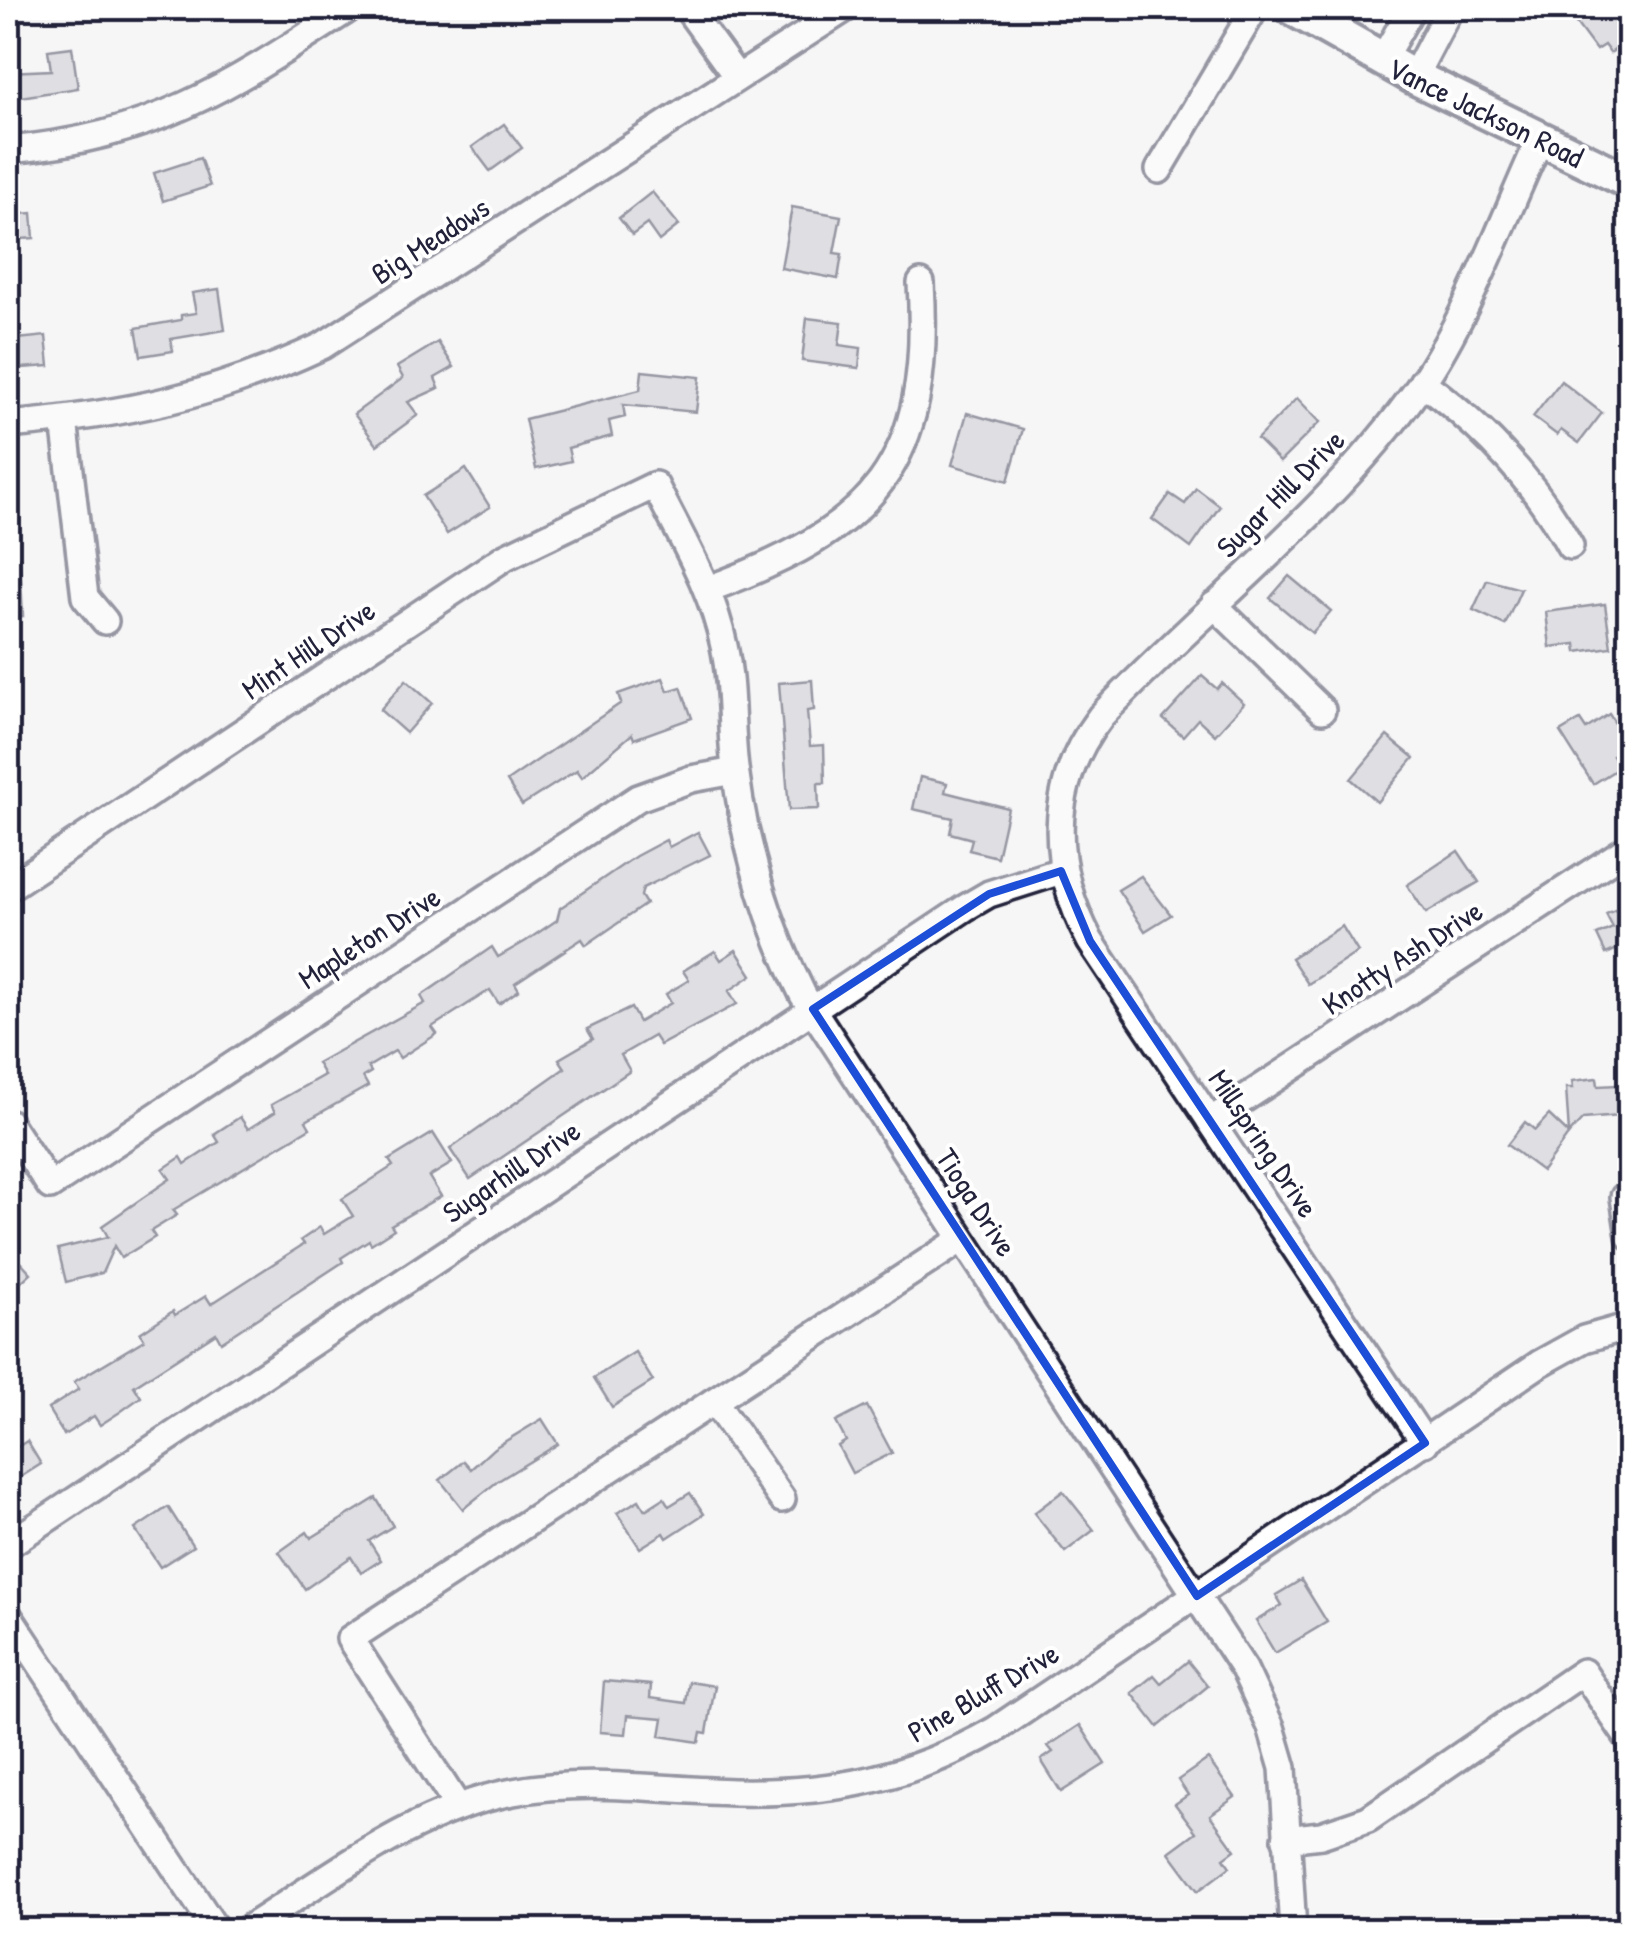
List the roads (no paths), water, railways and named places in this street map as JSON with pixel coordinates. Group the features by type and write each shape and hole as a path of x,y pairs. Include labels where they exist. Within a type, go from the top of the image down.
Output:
{"main road":[{"name":"Vance Jackson Road","path":"1292,8 1414,77 1630,182"}],"street":[{"path":"8,150 85,141 178,112 221,91 350,8"},
{"path":"687,8 737,77"},
{"name":"Big Meadows","path":"8,425 174,402 252,379 322,346 846,8"},
{"path":"1159,170 1255,8"},
{"path":"1382,60 1412,8"},
{"path":"1414,77 1450,8"},
{"name":"Sugar Hill Drive","path":"1061,871 1060,805 1079,748 1101,716 1358,462 1422,382 1451,331 1540,139"},
{"path":"708,589 777,564 811,545 842,521 889,470 906,438 922,384 921,283"},
{"path":"1422,382 1461,410 1531,483 1570,546"},
{"path":"64,420 85,597 105,621"},
{"name":"Tioga Drive","path":"654,484 708,589 729,677 735,771 768,918 812,1009 1244,1670 1271,1727 1283,1768 1293,1930"},
{"name":"Mint Hill Drive","path":"8,888 506,557 654,484"},
{"path":"1214,606 1322,710"},
{"name":"Mapleton Drive","path":"8,1122 50,1186 638,798 691,780 735,771"},
{"name":"Knotty Ash Drive","path":"1210,1121 1630,848"},
{"name":"Sugarhill Drive","path":"8,1545 977,901 1061,871"},
{"name":"Millspring Drive","path":"1061,871 1090,941 1425,1444"},
{"path":"1624,1197 1630,1236"},
{"path":"458,1807 350,1639 962,1239"},
{"name":"Pine Bluff Drive","path":"246,1930 415,1825 458,1807 516,1791 552,1787 800,1790 896,1776 952,1754 1197,1596 1539,1364 1584,1339 1630,1326"},
{"path":"714,1402 782,1499"},
{"path":"8,1615 216,1930"},
{"path":"1286,1839 1322,1835 1368,1819 1582,1672 1630,1741"}]}
